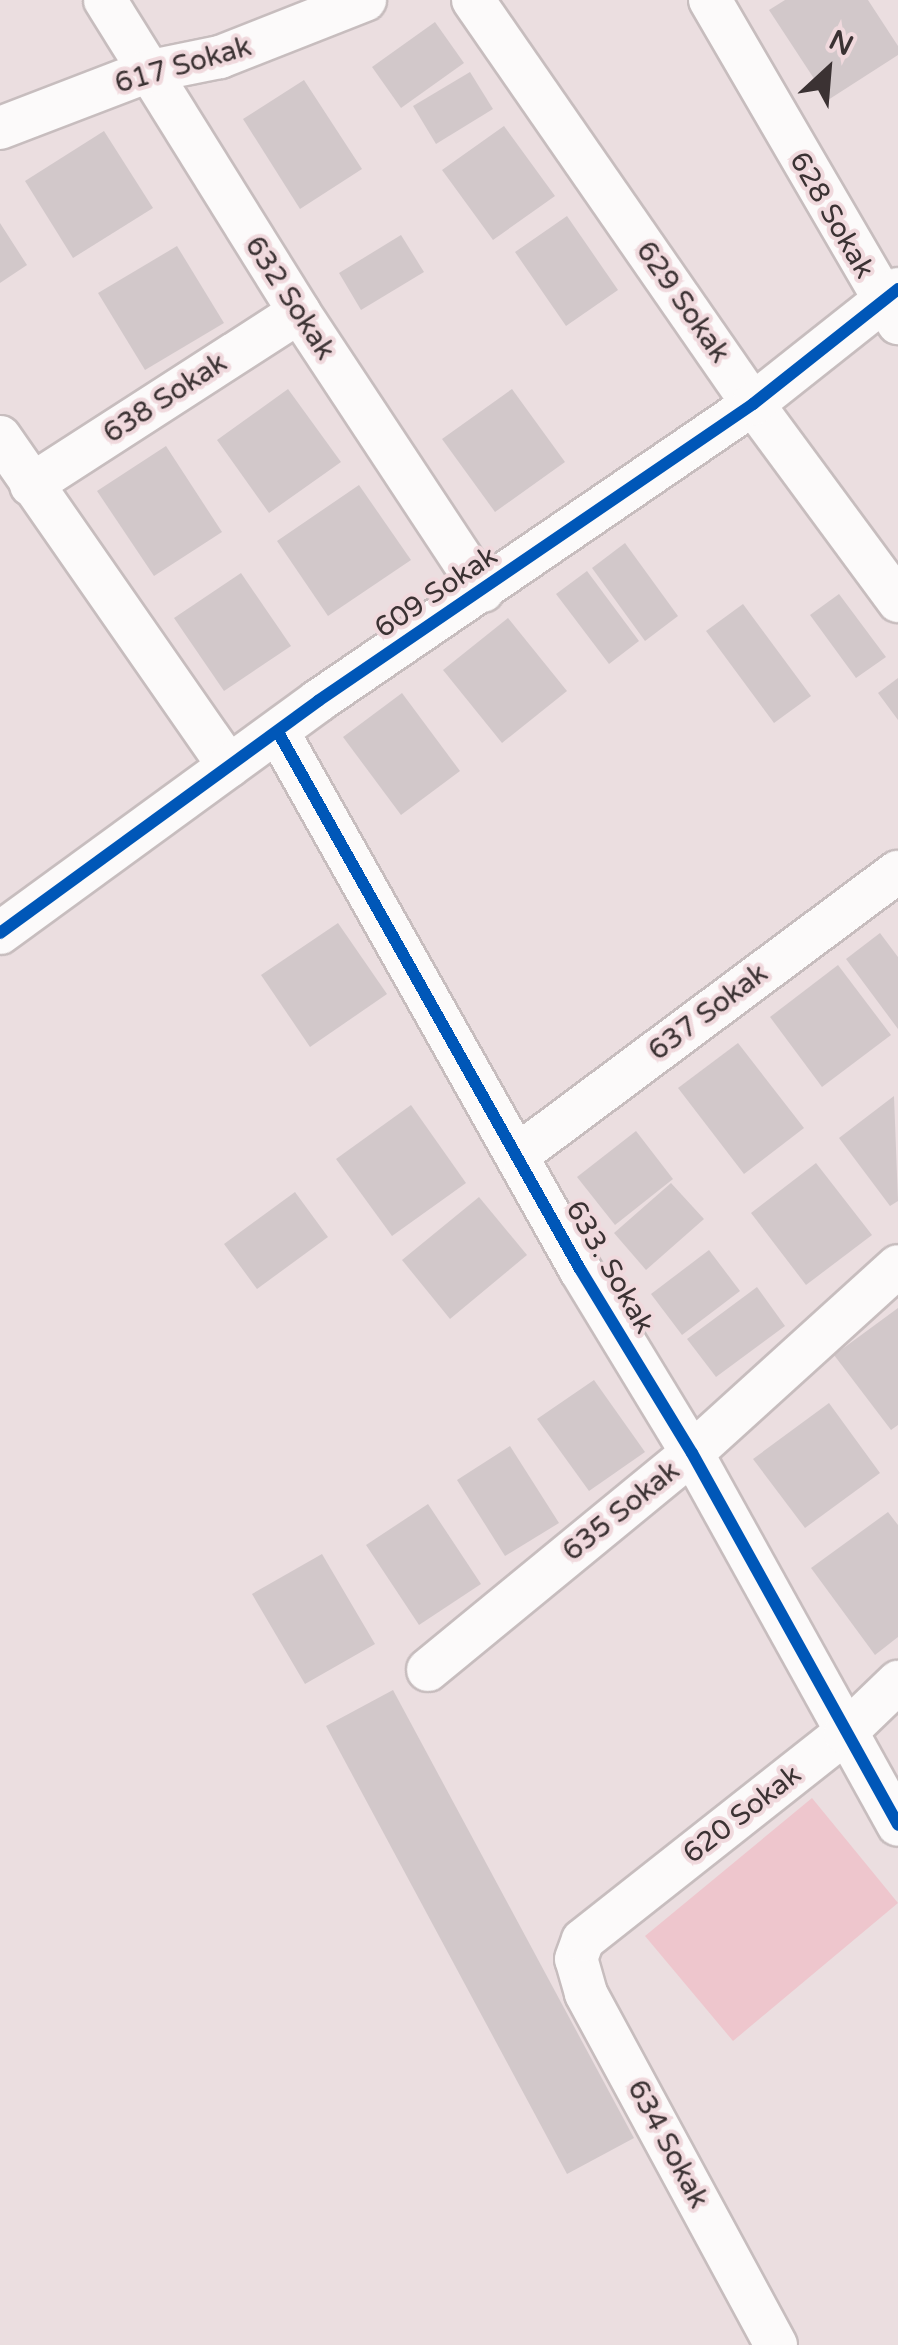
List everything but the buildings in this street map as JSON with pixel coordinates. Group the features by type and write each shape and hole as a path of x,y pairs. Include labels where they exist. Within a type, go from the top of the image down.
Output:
{"street":[{"name":"632 Sokak","path":"105,0 146,72 299,312 483,591"},
{"name":"617 Sokak","path":"0,128 146,72 220,57 365,0"},
{"name":"629 Sokak","path":"473,0 753,404 898,601"},
{"name":"628 Sokak","path":"710,0 893,305"},
{"name":"609 Sokak","path":"0,934 318,702 893,305"},
{"name":"638 Sokak","path":"31,485 299,312"},
{"path":"0,437 229,766"},
{"name":"633. Sokak","path":"279,734 519,1154 580,1269 692,1452 898,1825"},
{"name":"637 Sokak","path":"519,1154 898,872"},
{"name":"635 Sokak","path":"428,1670 692,1452 898,1266"},
{"name":"620 Sokak","path":"583,1940 845,1733 898,1682"},
{"name":"634 Sokak","path":"583,1940 576,1959 577,1975 776,2345"}],"shaded area":[{"path":"812,1798 898,1903 733,2041 645,1936"}],"cycle path":[{"path":"0,933 318,701 753,404 898,289"},
{"path":"279,734 580,1269 692,1453 898,1825"}]}
